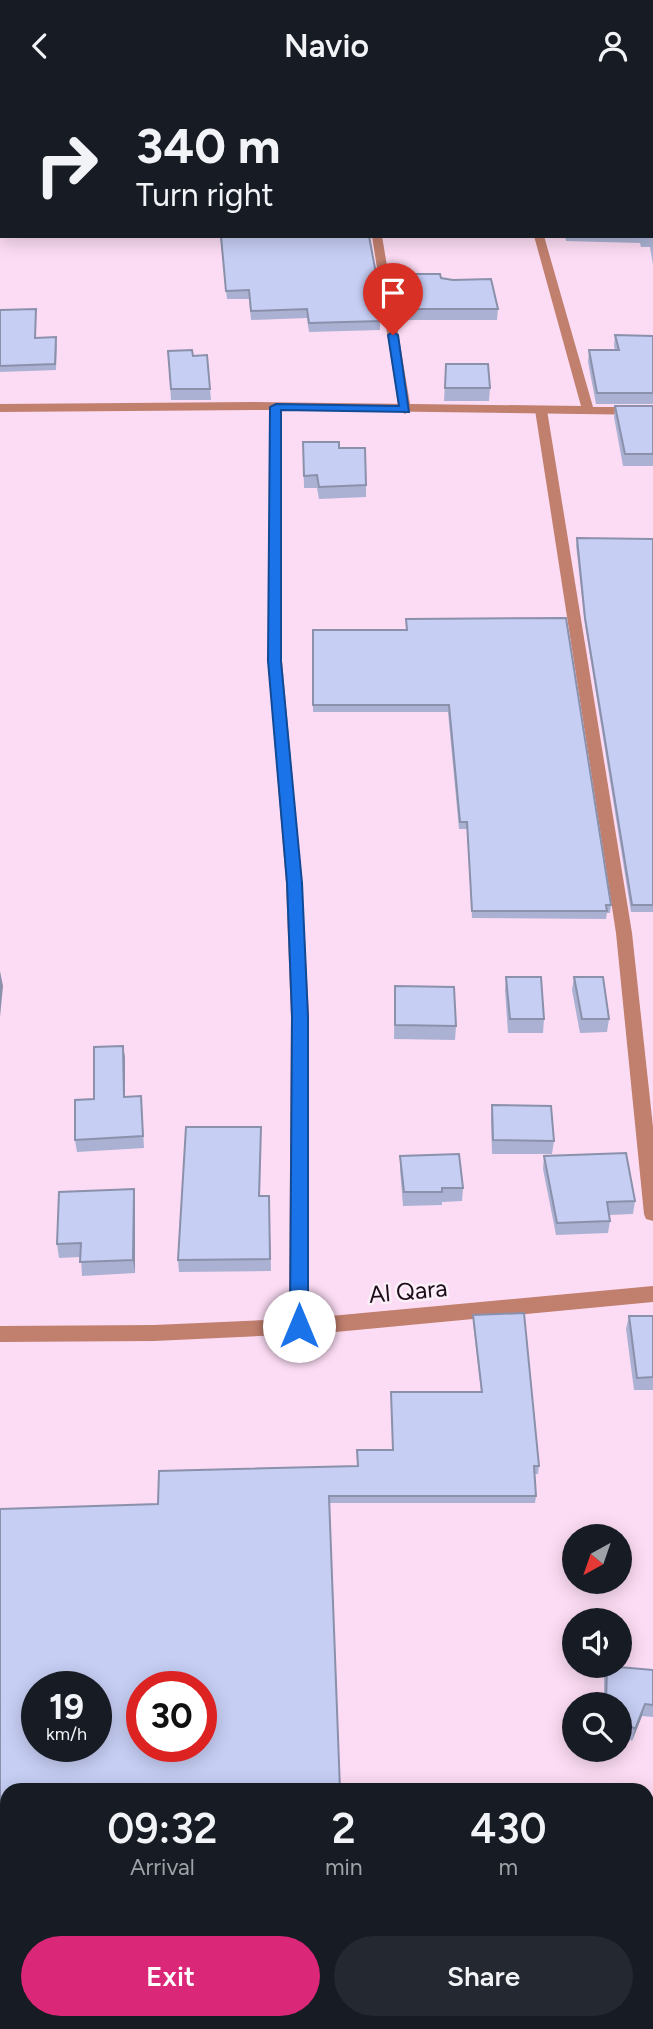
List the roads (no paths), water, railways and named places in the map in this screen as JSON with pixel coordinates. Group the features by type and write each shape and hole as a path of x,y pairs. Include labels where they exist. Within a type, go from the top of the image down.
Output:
{"street":[{"path":"377,238 405,409"},
{"path":"540,238 588,410"},
{"path":"276,407 275,661 294,883 300,1017 299,1326"},
{"path":"0,408 276,407 653,411"},
{"path":"541,410 624,933 653,1214"},
{"name":"Al Qara","path":"0,1334 154,1333 299,1326 653,1294"}]}
